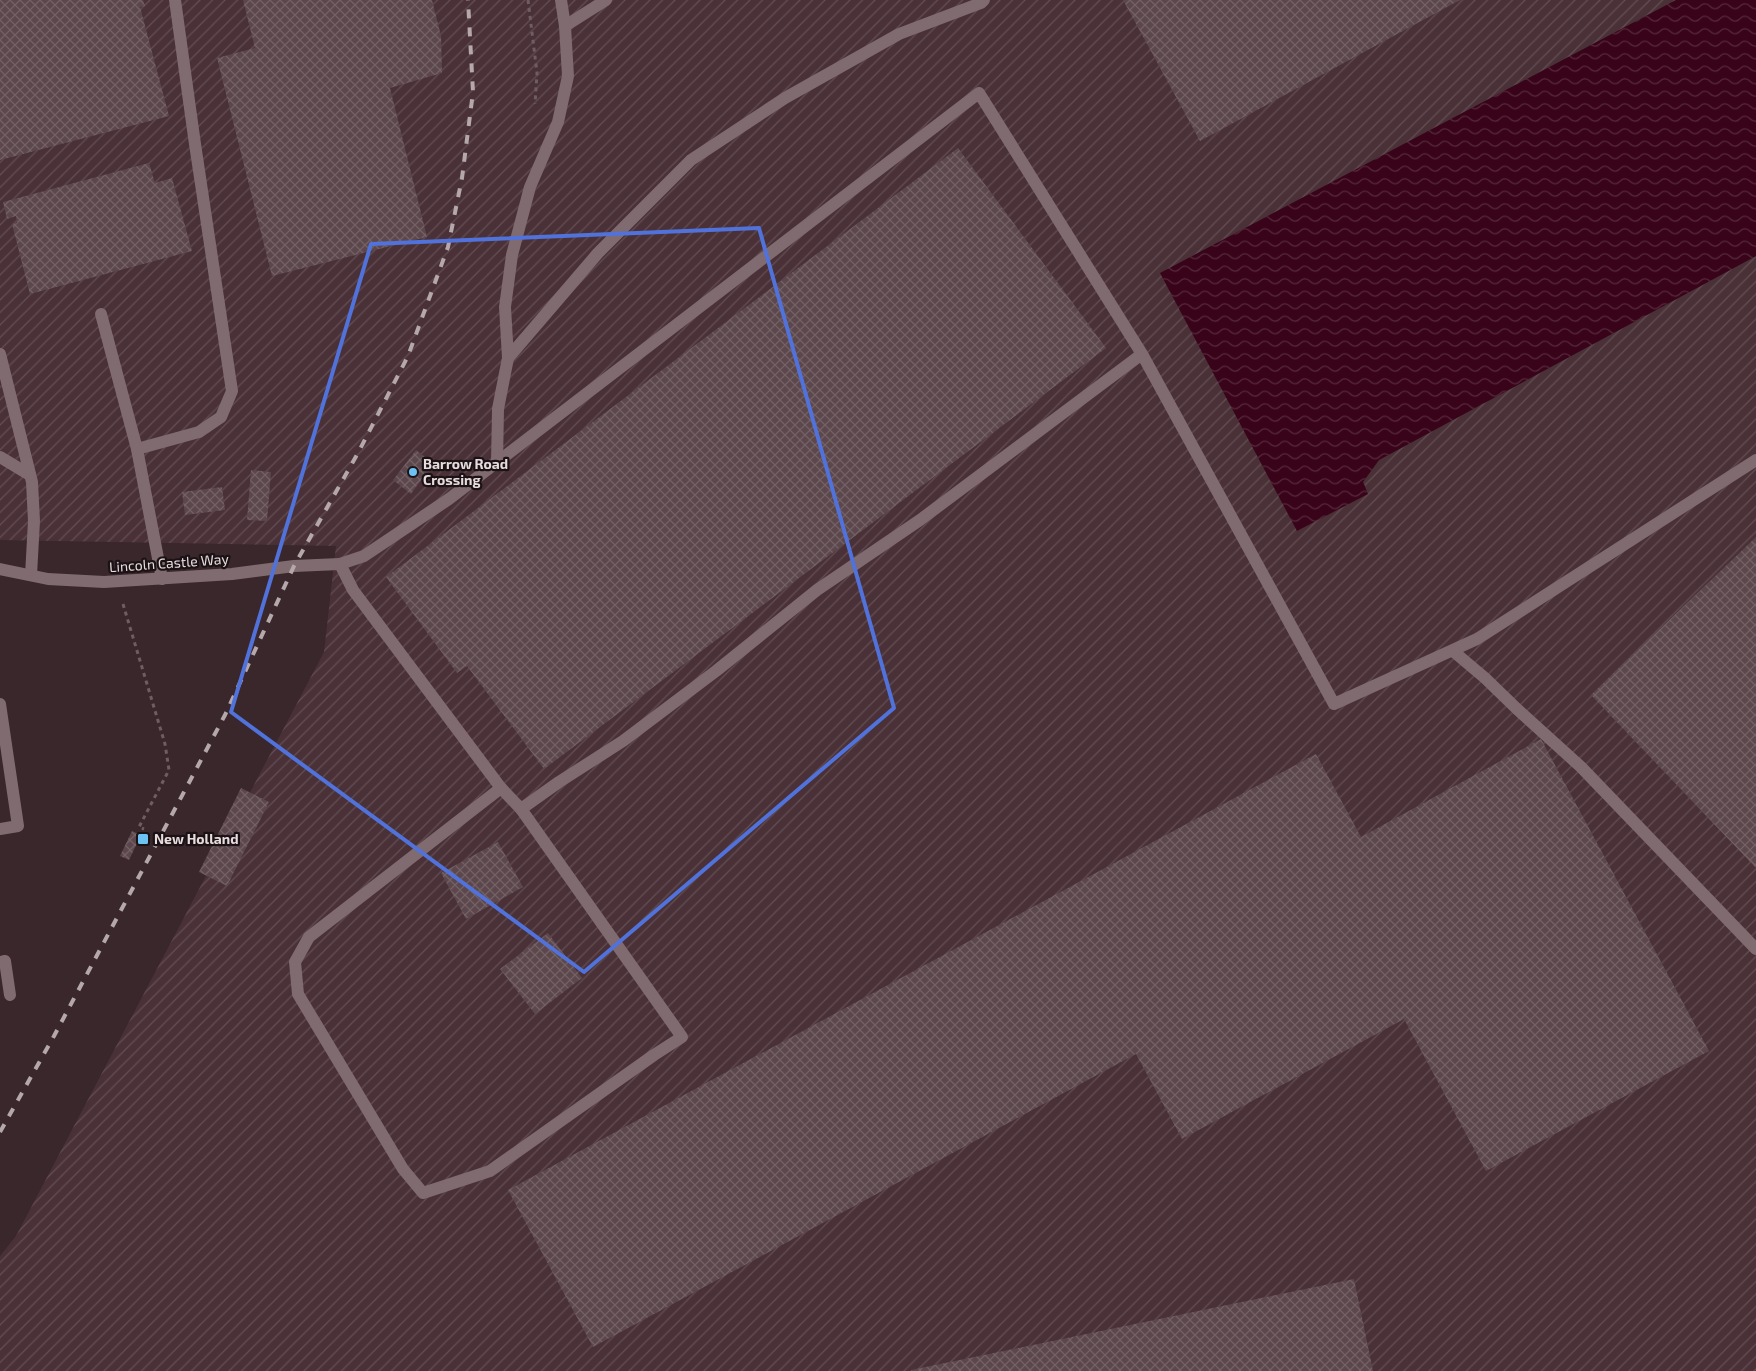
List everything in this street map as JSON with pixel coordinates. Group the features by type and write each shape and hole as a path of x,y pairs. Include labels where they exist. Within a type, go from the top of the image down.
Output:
{"main road":[{"path":"137,449 199,432 221,417 232,391 175,0"},
{"path":"497,463 498,409 508,358 505,307 512,255 530,187 558,122 568,76 565,26 561,0"},
{"path":"565,26 606,0"},
{"path":"508,358 598,253 691,160 785,98 899,34 981,3 984,0"},
{"name":"Lincoln Castle Way","path":"0,569 48,579 116,582 232,574 294,566 340,564 364,556 497,463 979,93 1142,354"},
{"path":"101,314 137,449 162,579"},
{"path":"0,354 30,475 34,521 31,576"},
{"path":"520,810 623,740 716,671 817,590 920,520 1142,354 1334,704 1477,639 1756,460"},
{"path":"0,457 30,475"},
{"path":"340,564 353,590 501,788 520,810 682,1037 490,1171 423,1192 403,1169 298,994 296,962 309,937 501,788"},
{"path":"1453,651 1581,766 1756,949"},
{"path":"0,704 18,826 0,830"},
{"path":"0,962 5,961 10,995"}],"path":[{"path":"528,0 537,73 535,111"},
{"path":"116,582 165,744 169,770 140,827 144,829"}],"highlighted area":[{"path":"759,228 894,708 584,972 231,712 371,244"}],"shaded area":[{"path":"0,0 1676,0 1161,273 1368,494 1363,482 1379,460 1756,256 1756,1371 0,1371 0,1256 16,1236 324,652 336,546 0,540"}],"water":[{"path":"1676,0 1756,0 1756,256 1379,460 1363,482 1368,494 1297,531 1160,273"}],"building":[{"path":"0,0 143,0 145,6 140,7 169,116 0,160"},
{"path":"243,0 432,0 441,36 442,73 390,88 427,237 272,276 217,58 255,48"},
{"path":"1123,0 1460,0 1200,141"},
{"path":"958,148 1106,348 544,769 467,666 457,673 386,577"},
{"path":"149,163 155,183 172,178 192,251 30,294 12,224 17,223 16,216 7,219 3,202"},
{"name":"Barrow Road Crossing","path":"416,450 433,463 411,494 393,480"},
{"path":"251,470 271,472 267,521 247,520"},
{"path":"222,487 225,510 185,515 182,492"},
{"path":"1756,537 1756,868 1591,695"},
{"path":"1541,739 1709,1051 1486,1171 1404,1019 1182,1139 1136,1054 593,1347 508,1190 1316,754 1361,837"},
{"path":"241,788 269,802 227,886 199,872"},
{"path":"132,831 141,835 129,860 120,856"},
{"path":"498,842 523,887 466,919 441,873"},
{"path":"548,933 582,978 535,1014 500,969"},
{"path":"1354,1279 1373,1371 911,1371 911,1370"}],"railway":[{"path":"0,1132 54,1036 225,715 294,566 358,453 408,356 448,247 462,178 473,92 468,0"}],"place":[{"name":"Barrow Road Crossing","path":"413,472"},
{"name":"New Holland","path":"143,839"}]}
